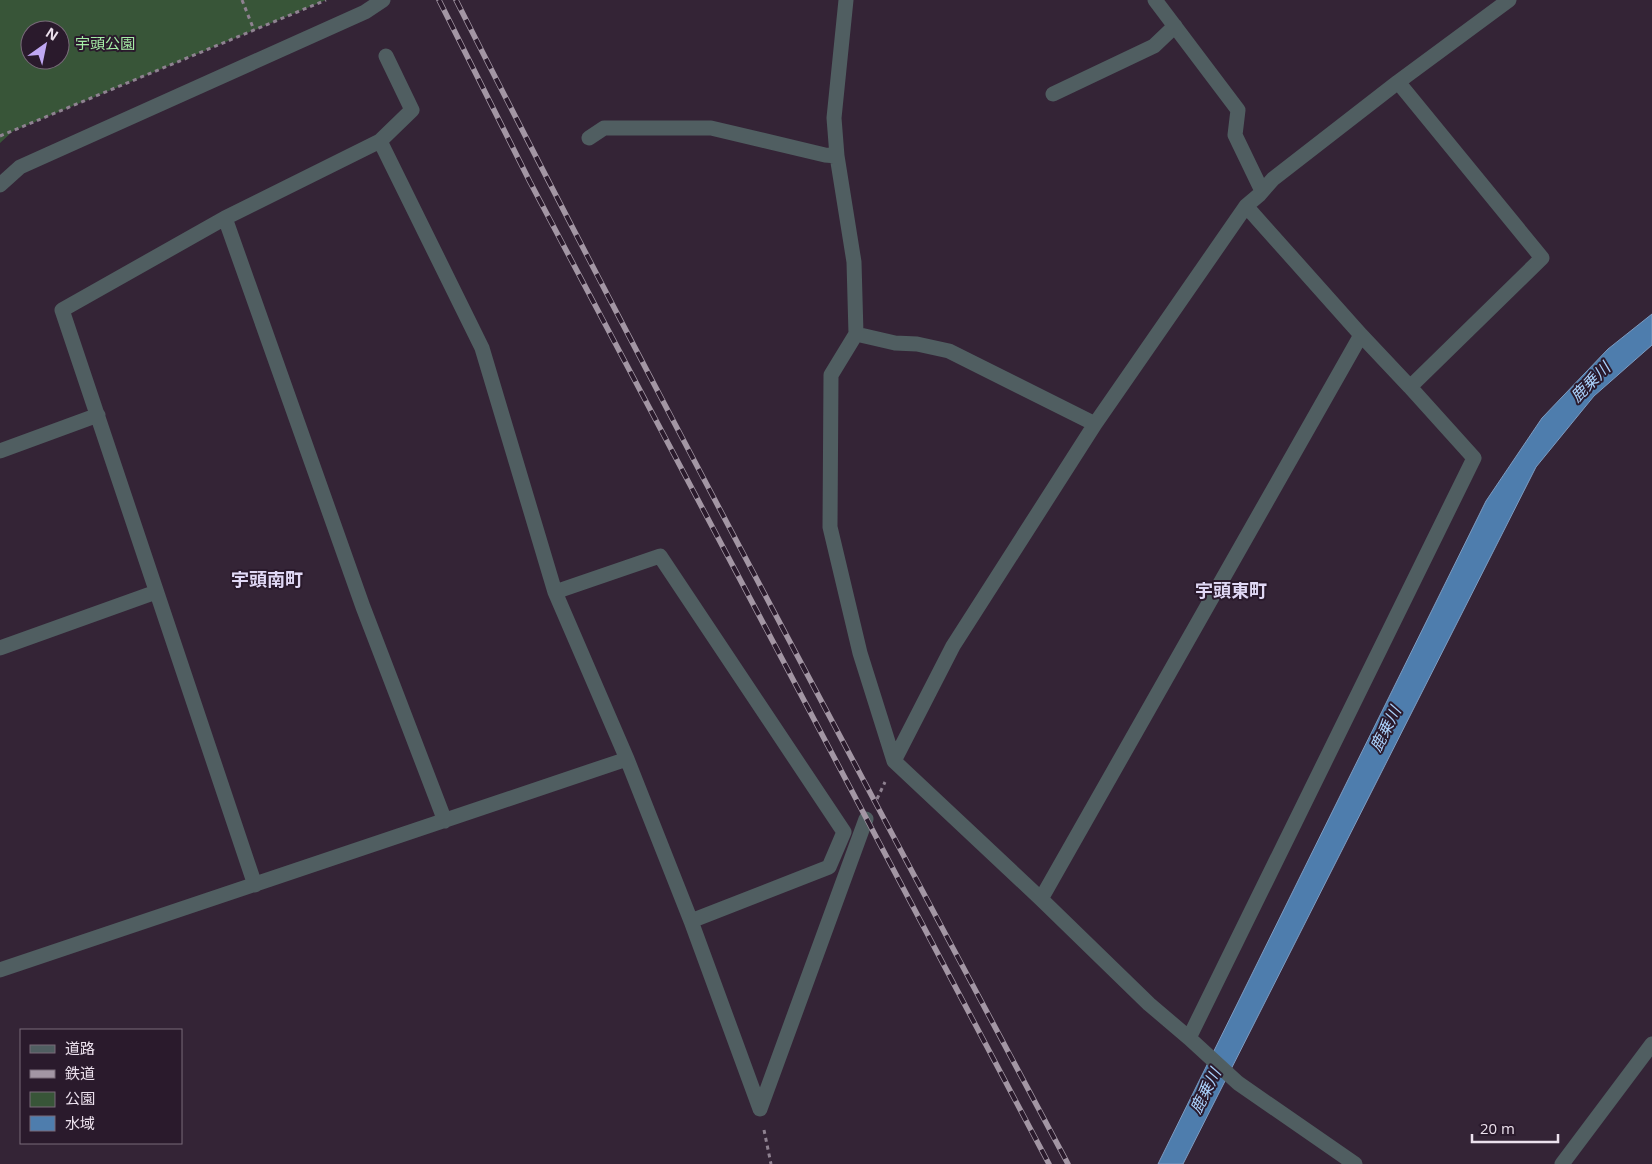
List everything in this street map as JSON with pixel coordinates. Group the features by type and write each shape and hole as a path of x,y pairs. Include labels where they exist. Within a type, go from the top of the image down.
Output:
{"street":[{"path":"0,185 20,167 365,12 383,0"},
{"path":"846,0 834,118 837,156 854,262 856,334 831,375 830,527 860,653 894,761 1041,899 1149,1004 1238,1082 1354,1164"},
{"path":"1155,0 1238,110 1234,135 1262,191"},
{"path":"894,761 953,646 1095,424 1246,206 1273,179 1398,82 1509,0"},
{"path":"1053,94 1154,46 1175,26"},
{"path":"255,885 62,310 225,218 380,141 412,110 386,56"},
{"path":"1398,82 1542,258 1410,387"},
{"path":"589,138 604,128 711,128 825,155 837,156"},
{"path":"380,141 482,348 555,592 627,759 760,1109"},
{"path":"1189,1038 1474,458 1360,335 1246,206"},
{"path":"225,218 363,608 445,821"},
{"path":"856,334 894,343 917,344 949,352 1095,424"},
{"path":"1041,899 1360,335"},
{"path":"0,451 98,415"},
{"path":"555,592 660,556 844,832 829,867 690,921"},
{"path":"0,648 156,592"},
{"path":"0,970 627,759"},
{"path":"760,1109 866,819"},
{"path":"1562,1164 1652,1044"}],"path":[{"path":"242,0 254,30"},
{"path":"0,136 326,0"},
{"path":"866,819 876,803 894,761"},
{"path":"760,1109 770,1164"}],"green space":[{"name":"宇頭公園","path":"0,0 326,0 13,131 0,143"}],"water":[{"name":"鹿乗川","path":"1652,314 1652,345 1594,396 1536,467 1183,1164 1158,1164 1486,501 1542,418 1608,349"}],"railway":[{"path":"439,0 530,182 1049,1164"},
{"path":"456,0 682,438 1068,1164"}],"district":[{"name":"宇頭南町","path":"267,580"},
{"name":"宇頭東町","path":"1231,591"}]}
